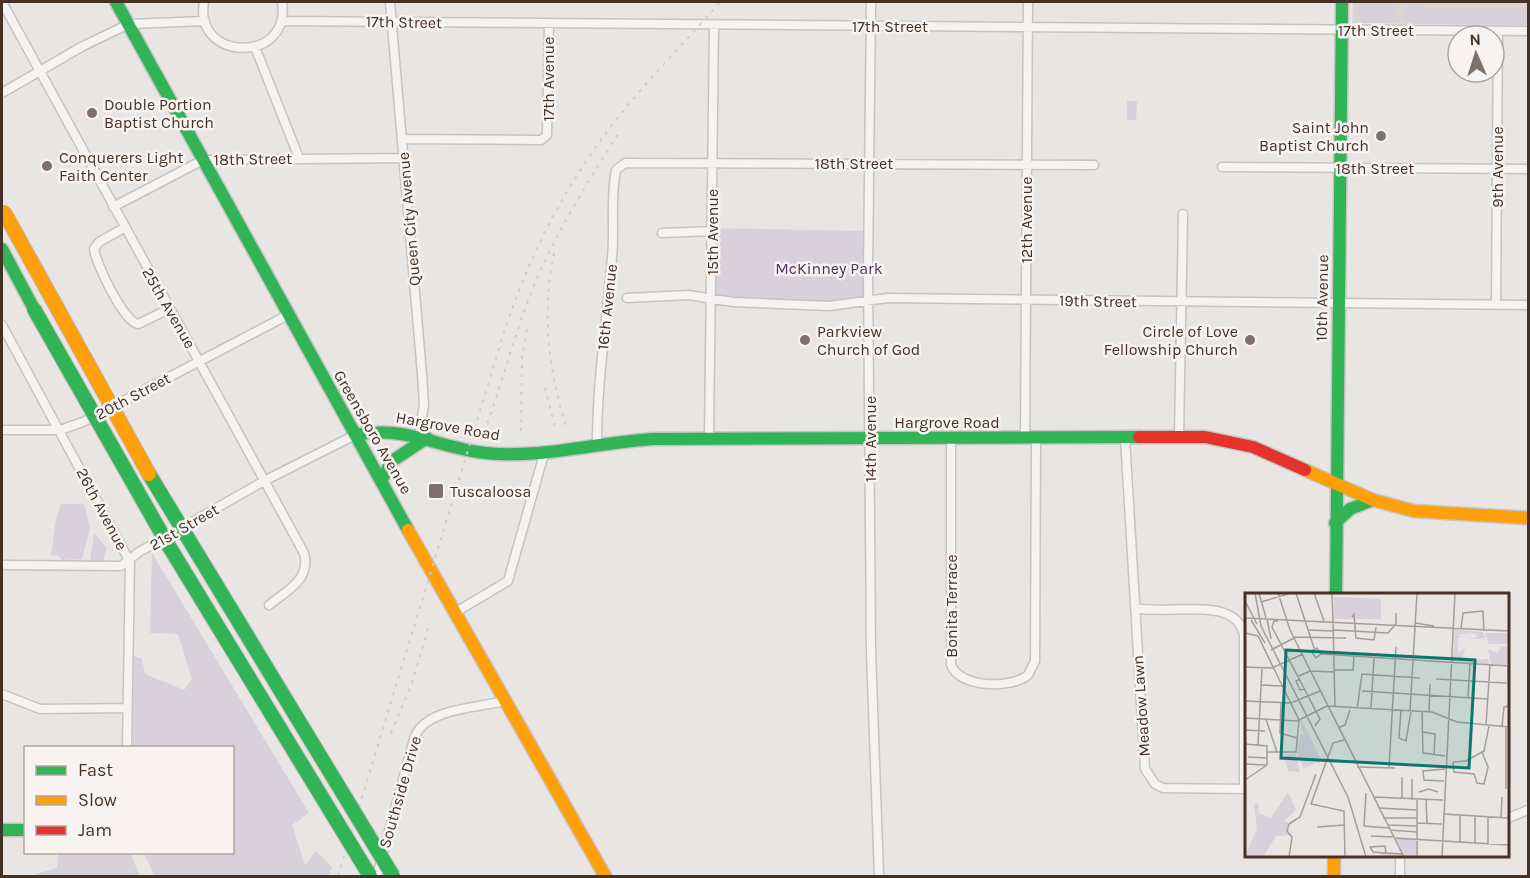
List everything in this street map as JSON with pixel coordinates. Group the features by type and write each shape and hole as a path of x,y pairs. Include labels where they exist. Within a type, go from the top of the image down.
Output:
{"main road":[{"name":"Greensboro Avenue","path":"116,2 355,435 605,876"},
{"name":"10th Avenue","path":"1336,593 1335,481 1342,2"},
{"path":"2,207 140,460 393,876"},
{"path":"2,249 127,476 370,876"},
{"name":"Hargrove Road","path":"355,435 382,431 423,437 484,453 544,454 612,441 870,438 1179,437 1221,439 1244,444 1335,481 1373,500 1427,513 1528,518"},
{"path":"382,479 392,461 423,437"},
{"path":"1335,524 1350,509 1373,500"},
{"path":"2,830 24,830"},
{"path":"1334,857 1334,876"}],"street":[{"name":"25th Avenue","path":"2,2 124,228 301,545 306,561 303,577 269,605"},
{"path":"204,2 205,21 213,35 226,45 243,49 255,47 273,36 281,21 282,2"},
{"name":"Queen City Avenue","path":"390,2 424,405 423,437"},
{"name":"14th Avenue","path":"871,2 868,303 871,651 879,876"},
{"name":"12th Avenue","path":"1028,2 1026,300 1031,439"},
{"path":"2,93 83,46 129,24 205,21"},
{"name":"17th Street","path":"281,21 1446,30"},
{"name":"17th Avenue","path":"403,139 540,140 547,135 549,23"},
{"name":"15th Avenue","path":"709,439 714,25"},
{"name":"17th Street","path":"1506,31 1528,31"},
{"path":"255,47 298,158"},
{"name":"9th Avenue","path":"1496,304 1497,84"},
{"name":"18th Street","path":"113,207 203,160 404,159"},
{"name":"18th Street","path":"616,170 624,163 1094,165"},
{"name":"18th Street","path":"1222,167 1528,169"},
{"name":"16th Avenue","path":"597,444 600,376 612,256 616,170"},
{"path":"1179,437 1183,213"},
{"path":"124,228 99,242 94,249 99,265 127,319 138,324 169,309"},
{"path":"662,232 712,231"},
{"name":"19th Street","path":"627,298 688,296 711,300 818,306 868,303 888,298 1528,305"},
{"name":"20th Street","path":"2,430 60,430 83,422 288,315"},
{"name":"26th Avenue","path":"2,325 130,562 126,746"},
{"name":"21st Street","path":"130,562 139,552 264,481 355,435"},
{"name":"Bonita Terrace","path":"951,438 951,665 957,676 969,682 1011,683 1028,675 1035,661 1031,439"},
{"name":"Meadow Lawn","path":"1125,438 1135,608 1144,760 1149,777 1163,788 1245,789 1244,636 1238,619 1222,611 1147,611 1135,608"},
{"path":"456,612 508,581 544,454"},
{"path":"2,565 121,566 130,562"},
{"path":"5,696 48,710 127,708"},
{"name":"Southside Drive","path":"377,876 414,739 421,724 436,716 505,701"},
{"path":"1509,818 1528,810"},
{"path":"1400,857 1400,876"}],"shaded area":[{"path":"1353,2 1528,2 1528,25 1352,23"}],"green space":[{"path":"1357,2 1397,2 1393,23 1356,23"},
{"path":"1422,4 1423,9 1528,9 1528,25 1405,24 1403,19 1407,6"},
{"path":"1127,101 1137,101 1136,120 1127,120"},
{"name":"McKinney Park","path":"713,228 869,231 869,303 854,305 711,300"},
{"path":"61,504 84,504 90,528 82,559 62,560 59,556 51,555 56,519"},
{"path":"94,533 107,548 103,561 90,561"},
{"path":"152,553 309,813 292,825 305,865 316,851 332,867 328,876 155,876 144,854 234,854 234,746 133,746 133,656 142,659 145,674 184,690 192,679 178,634 150,633"},
{"path":"58,854 130,854 140,876 29,876 57,868"}],"railway":[{"path":"338,876 505,329 524,278 546,229 587,159 616,119 720,2"},
{"path":"481,440 535,283 575,205 620,131"},
{"path":"554,253 548,298 549,343 556,386 567,430"},
{"path":"521,431 522,357 528,324"},
{"path":"545,388 556,431"},
{"path":"391,733 412,683 429,625"}],"traffic: fast":[{"path":"116,2 408,530"},
{"path":"1336,593 1342,2"},
{"path":"2,249 34,309"},
{"path":"34,309 167,543 370,876"},
{"path":"355,435 391,433 469,450 507,454 549,452 655,439 1139,437"},
{"path":"382,479 392,461 427,438"},
{"path":"149,474 393,876"},
{"path":"1335,523 1350,509 1373,500"},
{"path":"2,830 24,830"}],"traffic: slow":[{"path":"4,212 149,474"},
{"path":"1305,470 1373,500 1414,511 1528,518"},
{"path":"408,530 605,876"},
{"path":"1334,857 1334,876"}],"traffic: jam":[{"path":"1139,437 1205,437 1253,447 1305,470"}],"place":[{"name":"Double Portion Baptist Church","path":"92,113"},
{"name":"Saint John Baptist Church","path":"1381,136"},
{"name":"Conquerers Light Faith Center","path":"47,166"},
{"name":"Parkview Church of God","path":"805,340"},
{"name":"Circle of Love Fellowship Church","path":"1250,340"},
{"name":"Tuscaloosa","path":"436,491"}]}
